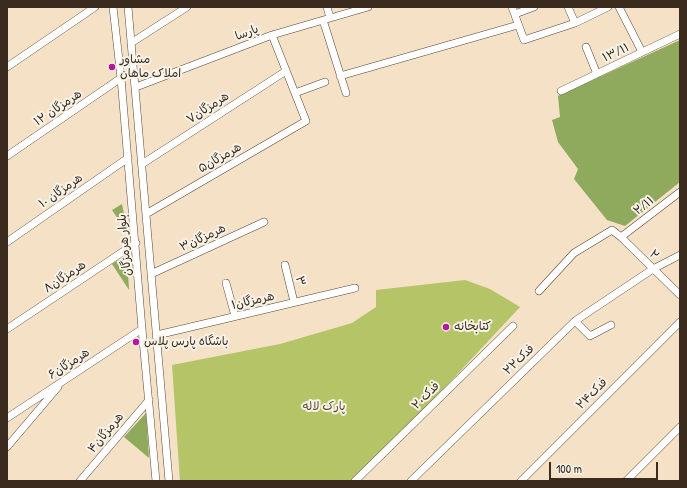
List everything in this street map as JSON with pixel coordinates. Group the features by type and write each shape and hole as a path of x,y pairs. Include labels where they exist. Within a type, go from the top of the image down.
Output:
{"street":[{"path":"7,67 95,7"},
{"name":"بلوار هرمزگان","path":"113,7 122,78 156,481"},
{"name":"بلوار هرمزگان","path":"128,7 170,481"},
{"path":"131,43 186,7"},
{"path":"327,7 327,19 340,76 346,93"},
{"name":"پارسا","path":"136,87 272,35 368,7"},
{"path":"534,7 514,11 524,40 575,23 608,7"},
{"path":"568,7 575,23"},
{"path":"619,7 642,52"},
{"path":"340,76 518,25"},
{"name":"۱۳/۱۱","path":"561,91 680,34"},
{"path":"272,35 295,93 325,82"},
{"path":"586,47 597,74"},
{"name":"هرمزگان۷","path":"142,164 286,71"},
{"name":"هرمزگان ۱۲","path":"7,156 122,78"},
{"name":"هرمزگان۵","path":"146,214 306,121 295,93"},
{"name":"هرمزگان ۱۰","path":"7,242 128,158"},
{"name":"۲/۱۱","path":"621,237 680,192"},
{"name":"هرمزگان۳","path":"151,274 264,222"},
{"name":"۲","path":"539,291 574,253 612,230 653,269 677,288 680,295"},
{"name":"هرمزگان۸","path":"7,329 136,243"},
{"name":"فدک۲۲","path":"411,481 575,321 653,269 680,255"},
{"name":"۳","path":"285,265 294,302"},
{"path":"226,283 235,316"},
{"name":"هرمزگان۱","path":"157,335 355,288"},
{"path":"575,321 590,336 611,325"},
{"name":"فدک۲۴","path":"520,481 680,322"},
{"name":"فدک۲۰","path":"355,481 513,326"},
{"name":"هرمزگان۶","path":"7,418 142,329"},
{"path":"7,447 63,381"},
{"name":"هرمزگان۴","path":"80,481 149,400"},
{"path":"626,481 680,427"}],"green space":[{"path":"680,40 680,182 625,226 607,220 574,179 578,169 558,142 552,120 560,117 558,96"},
{"path":"122,204 128,234 112,210"},
{"path":"127,255 129,290 112,264"},
{"name":"پارک لاله","path":"465,280 490,289 520,307 407,428 355,481 180,481 172,365 280,344 352,323 376,307 376,290"},
{"path":"146,413 149,458 124,437"}],"place":[{"name":"مشاور املاک ماهان","path":"112,67"},
{"name":"کتابخانه","path":"446,327"},
{"name":"باشگاه پارس پلاس","path":"136,342"}]}
